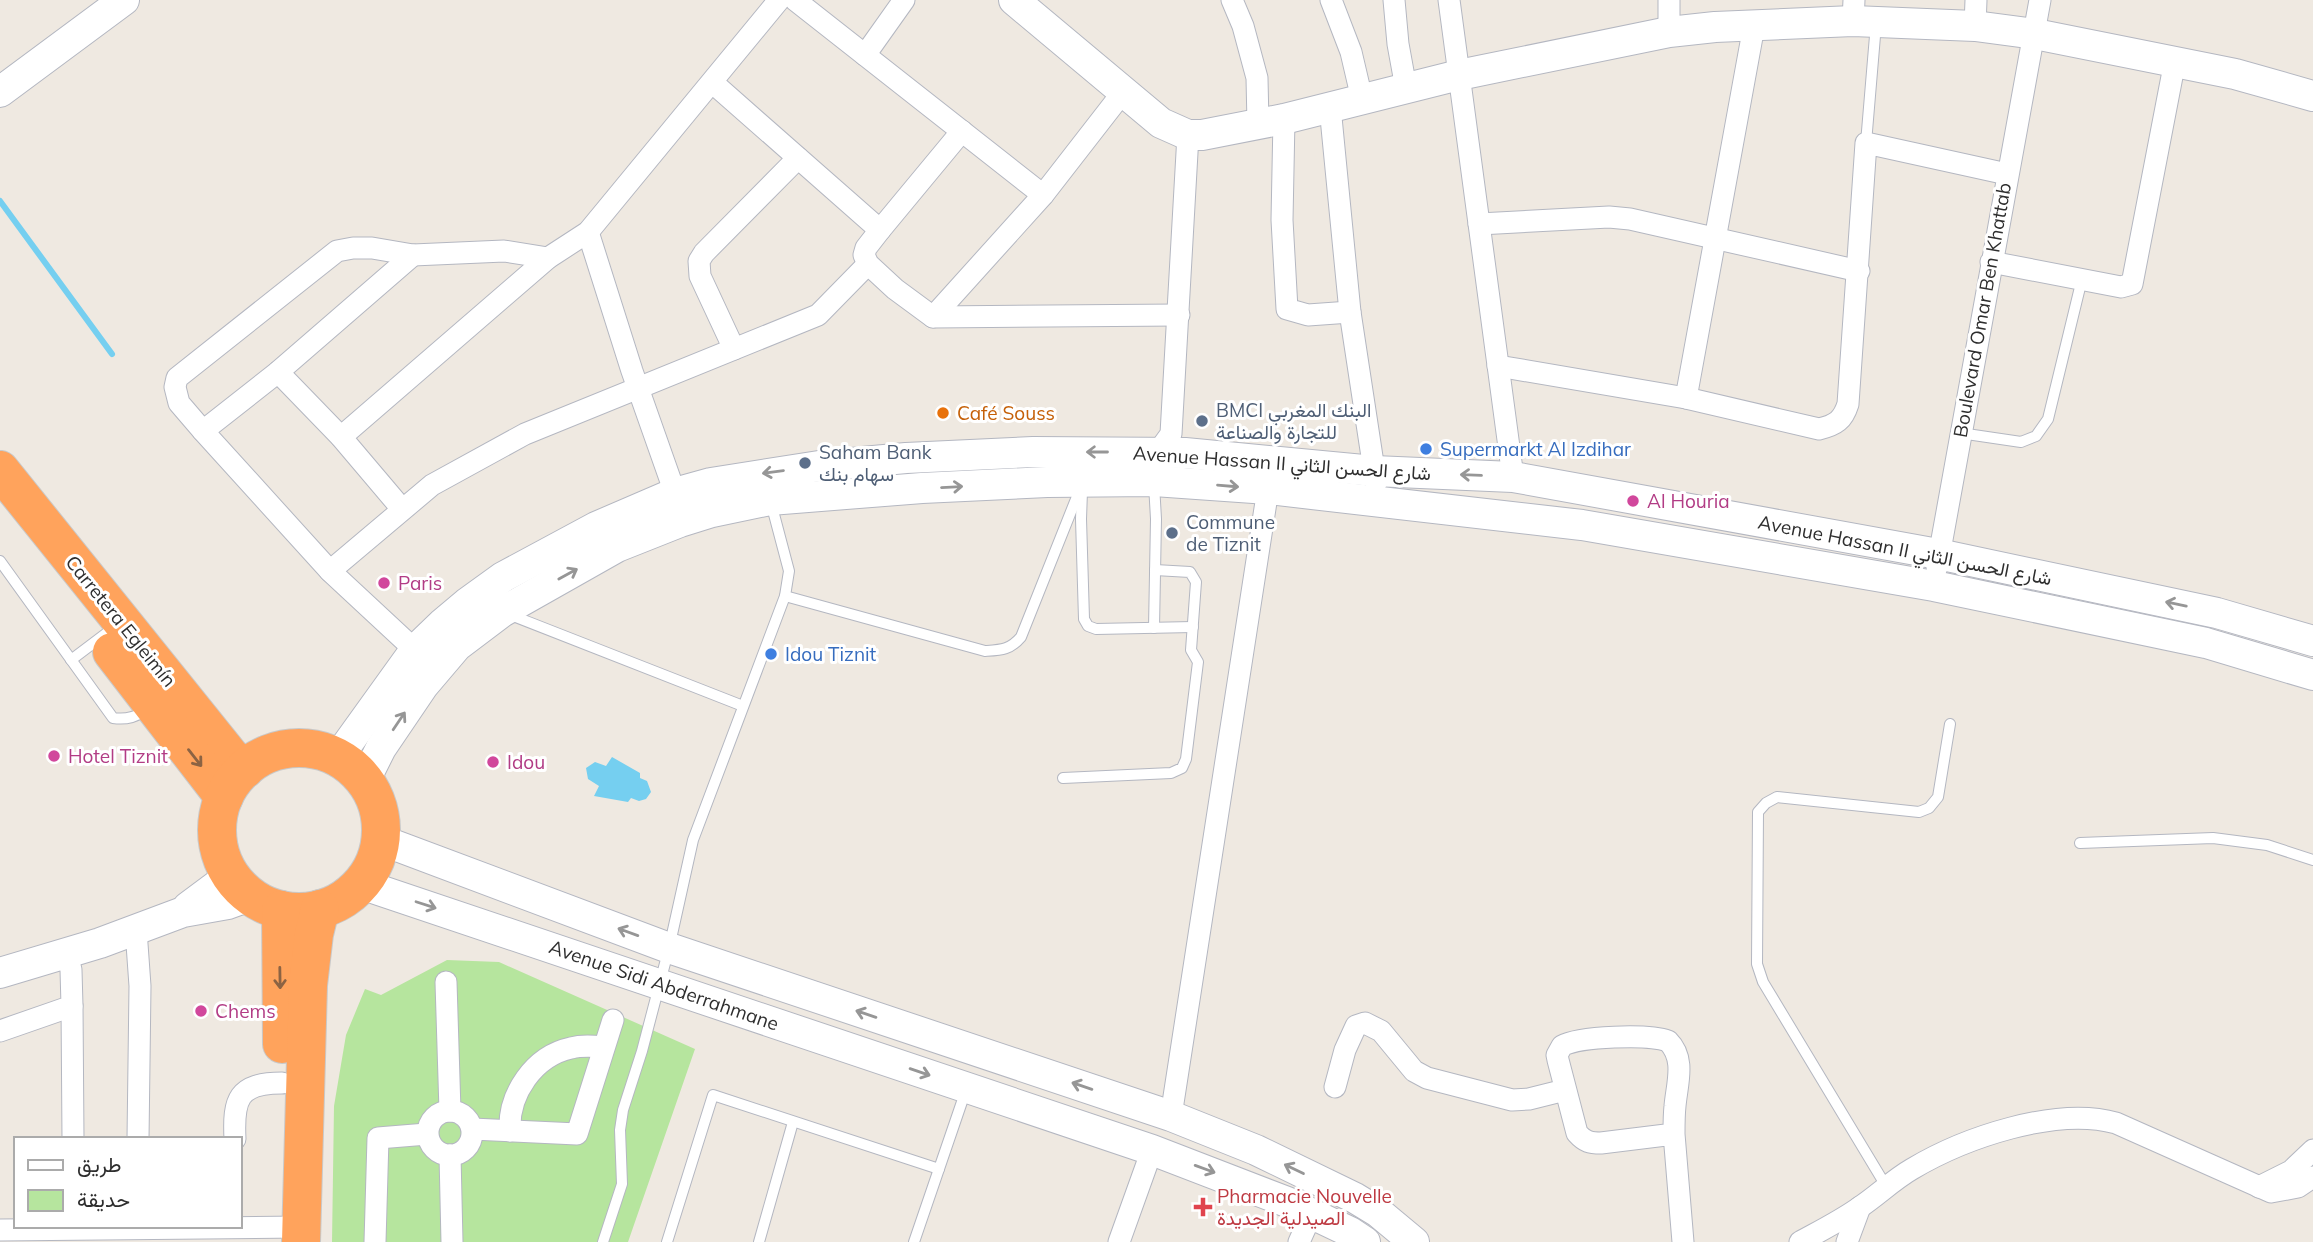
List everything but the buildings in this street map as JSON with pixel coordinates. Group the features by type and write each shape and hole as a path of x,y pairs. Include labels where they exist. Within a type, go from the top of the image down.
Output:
{"highway":[{"name":"Carretera Egleimín","path":"0,470 111,629 153,705 234,783"},
{"name":"Carretera Egleimín","path":"0,507 230,756 234,783"},
{"path":"296,748 318,750 351,768 375,798 381,819 381,840 374,863 361,884 343,900 320,909 300,912 254,894 224,863 218,837 218,824 234,783 269,754 296,748"},
{"path":"254,894 282,1083 268,1232"},
{"path":"268,1232 320,909"}],"main road":[{"path":"0,92 124,0"},
{"path":"1021,2 1161,123 1188,135 1202,135 1271,121 1459,75 1669,32 1861,14 1975,13 2035,34 2235,74 2313,96"},
{"name":"Avenue Hassan II شارع الحسن الثاني","path":"351,768 381,748 427,658 467,603 503,577 596,527 675,493 762,474 881,460 1033,452 1513,477 1938,554 2217,613 2313,641"},
{"name":"Avenue Hassan II شارع الحسن الثاني","path":"427,658 589,562 651,532 712,512 770,500 922,488 1083,481 1170,460 1268,489 1583,525 1934,586 2206,643 2313,675"},
{"path":"1583,525 1590,491"},
{"path":"2120,625 2128,594"},
{"path":"2206,643 2217,613"},
{"name":"Avenue Sidi Abderrahmane","path":"381,840 668,948 1171,1116 1256,1150 1355,1198 1378,1212 1414,1242"},
{"name":"Avenue Sidi Abderrahmane","path":"361,884 1152,1150 1312,1213 1365,1242"},
{"path":"0,973 136,930 183,912 254,894"},
{"path":"967,1087 979,1052"}],"street":[{"path":"341,438 548,258 588,232 779,0"},
{"path":"795,0 1043,195"},
{"path":"865,55 904,0"},
{"path":"1231,0 1243,26 1271,121 1282,220 1287,309 1308,315 1350,312"},
{"path":"1331,0 1351,52 1362,99"},
{"path":"1394,0 1406,88"},
{"path":"1449,0 1513,477"},
{"path":"1669,0 1669,32"},
{"name":"Boulevard Omar Ben Khattab","path":"1934,586 2040,0"},
{"path":"1686,398 1754,26"},
{"path":"1991,262 2127,287 2135,279 2175,61"},
{"path":"713,83 880,230"},
{"path":"933,317 1043,195 1124,92"},
{"path":"1331,107 1350,312 1378,502"},
{"path":"961,131 866,248 864,255 868,264 895,289 933,317 1179,316"},
{"path":"1170,460 1188,135"},
{"path":"1498,366 1686,398 1819,429 1835,425 1844,417 1848,404 1866,143 2007,174"},
{"path":"734,349 700,276 699,261 797,159"},
{"path":"1479,224 1609,218 1650,222 1859,271"},
{"path":"588,232 675,493"},
{"path":"427,658 330,571 203,431 180,403 175,387 177,378 337,251 372,248 413,255 503,251 548,258"},
{"path":"203,431 278,372 413,255"},
{"path":"330,571 432,485 525,433 818,315 868,264"},
{"path":"278,372 341,438 402,509"},
{"path":"1171,1116 1268,489"},
{"path":"136,930 140,986 138,1137"},
{"path":"67,953 71,971 73,1137"},
{"path":"446,982 450,1111"},
{"path":"0,1031 72,1006"},
{"path":"472,1129 578,1134 613,1020"},
{"path":"1335,1087 1350,1034 1356,1026 1365,1023 1381,1031 1414,1071 1427,1078 1513,1100 1566,1090"},
{"path":"1674,1134 1601,1143 1587,1142 1577,1133 1557,1055 1562,1046 1586,1038 1663,1039 1673,1046 1680,1073 1675,1102 1674,1134 1683,1242"},
{"path":"510,1131 509,1117 517,1091 531,1070 567,1048 604,1046"},
{"path":"235,1137 235,1107 239,1097 248,1089 262,1083 282,1083"},
{"path":"450,1111 464,1116 472,1129 469,1144 450,1155 433,1148 427,1134 430,1122 435,1116 450,1111"},
{"path":"1807,1240 1860,1207 1912,1168 1989,1135 2075,1118 2116,1123 2271,1192 2298,1187 2313,1177"},
{"path":"375,1242 377,1138 427,1134"},
{"path":"1119,1242 1152,1150"},
{"path":"2259,1186 2291,1171 2313,1150"},
{"path":"450,1155 452,1242"},
{"path":"1847,1242 1860,1207"},
{"path":"1299,1242 1312,1213"},
{"path":"0,1230 268,1232"}],"lane":[{"path":"1861,14 1866,143"},
{"path":"1960,433 2021,442 2036,436 2048,419 2082,279"},
{"path":"1154,628 1155,570 1170,460"},
{"path":"785,596 985,651 1003,650 1013,646 1021,637 1083,481"},
{"path":"1083,481 1081,519 1084,619 1088,626 1096,629 1193,627"},
{"path":"603,1242 622,1184 620,1130 623,1110 642,1051 693,840 785,596 789,571 770,500"},
{"path":"0,561 113,718 124,720 138,716 153,705"},
{"path":"1063,778 1171,773 1182,768 1186,759 1198,662 1191,650 1194,576 1191,572 1155,570"},
{"path":"502,612 743,706"},
{"path":"71,660 111,629"},
{"path":"1886,1186 1763,982 1757,964 1758,812 1766,803 1777,797 1919,812 1929,808 1938,797 1950,724"},
{"path":"2080,843 2213,838 2267,845 2313,860"},
{"path":"914,1242 967,1087"},
{"path":"667,1242 713,1095 939,1169"},
{"path":"759,1242 793,1122"}],"green space":[{"path":"447,960 499,962 695,1049 628,1242 332,1242 334,1106 346,1035 365,989 381,995"}],"water":[{"path":"612,757 640,773 640,778 647,781 651,792 646,799 639,801 631,798 628,802 594,796 599,786 588,779 586,768 595,762 606,766"}],"waterway":[{"path":"0,201 112,354"}],"place":[{"name":"Café Souss","path":"943,413"},
{"name":"BMCI البنك المغربي للتجارة والصناعة","path":"1202,421"},
{"name":"Supermarkt Al Izdihar","path":"1426,449"},
{"name":"Saham Bank سهام بنك","path":"805,463"},
{"name":"Al Houria","path":"1633,501"},
{"name":"Commune de Tiznit","path":"1172,533"},
{"name":"Paris","path":"384,583"},
{"name":"Idou Tiznit","path":"771,654"},
{"name":"Hotel Tiznit","path":"54,756"},
{"name":"Idou","path":"493,762"},
{"name":"Chems","path":"201,1011"},
{"name":"Pharmacie Nouvelle الصيدلية الجديدة","path":"1203,1207"}]}
